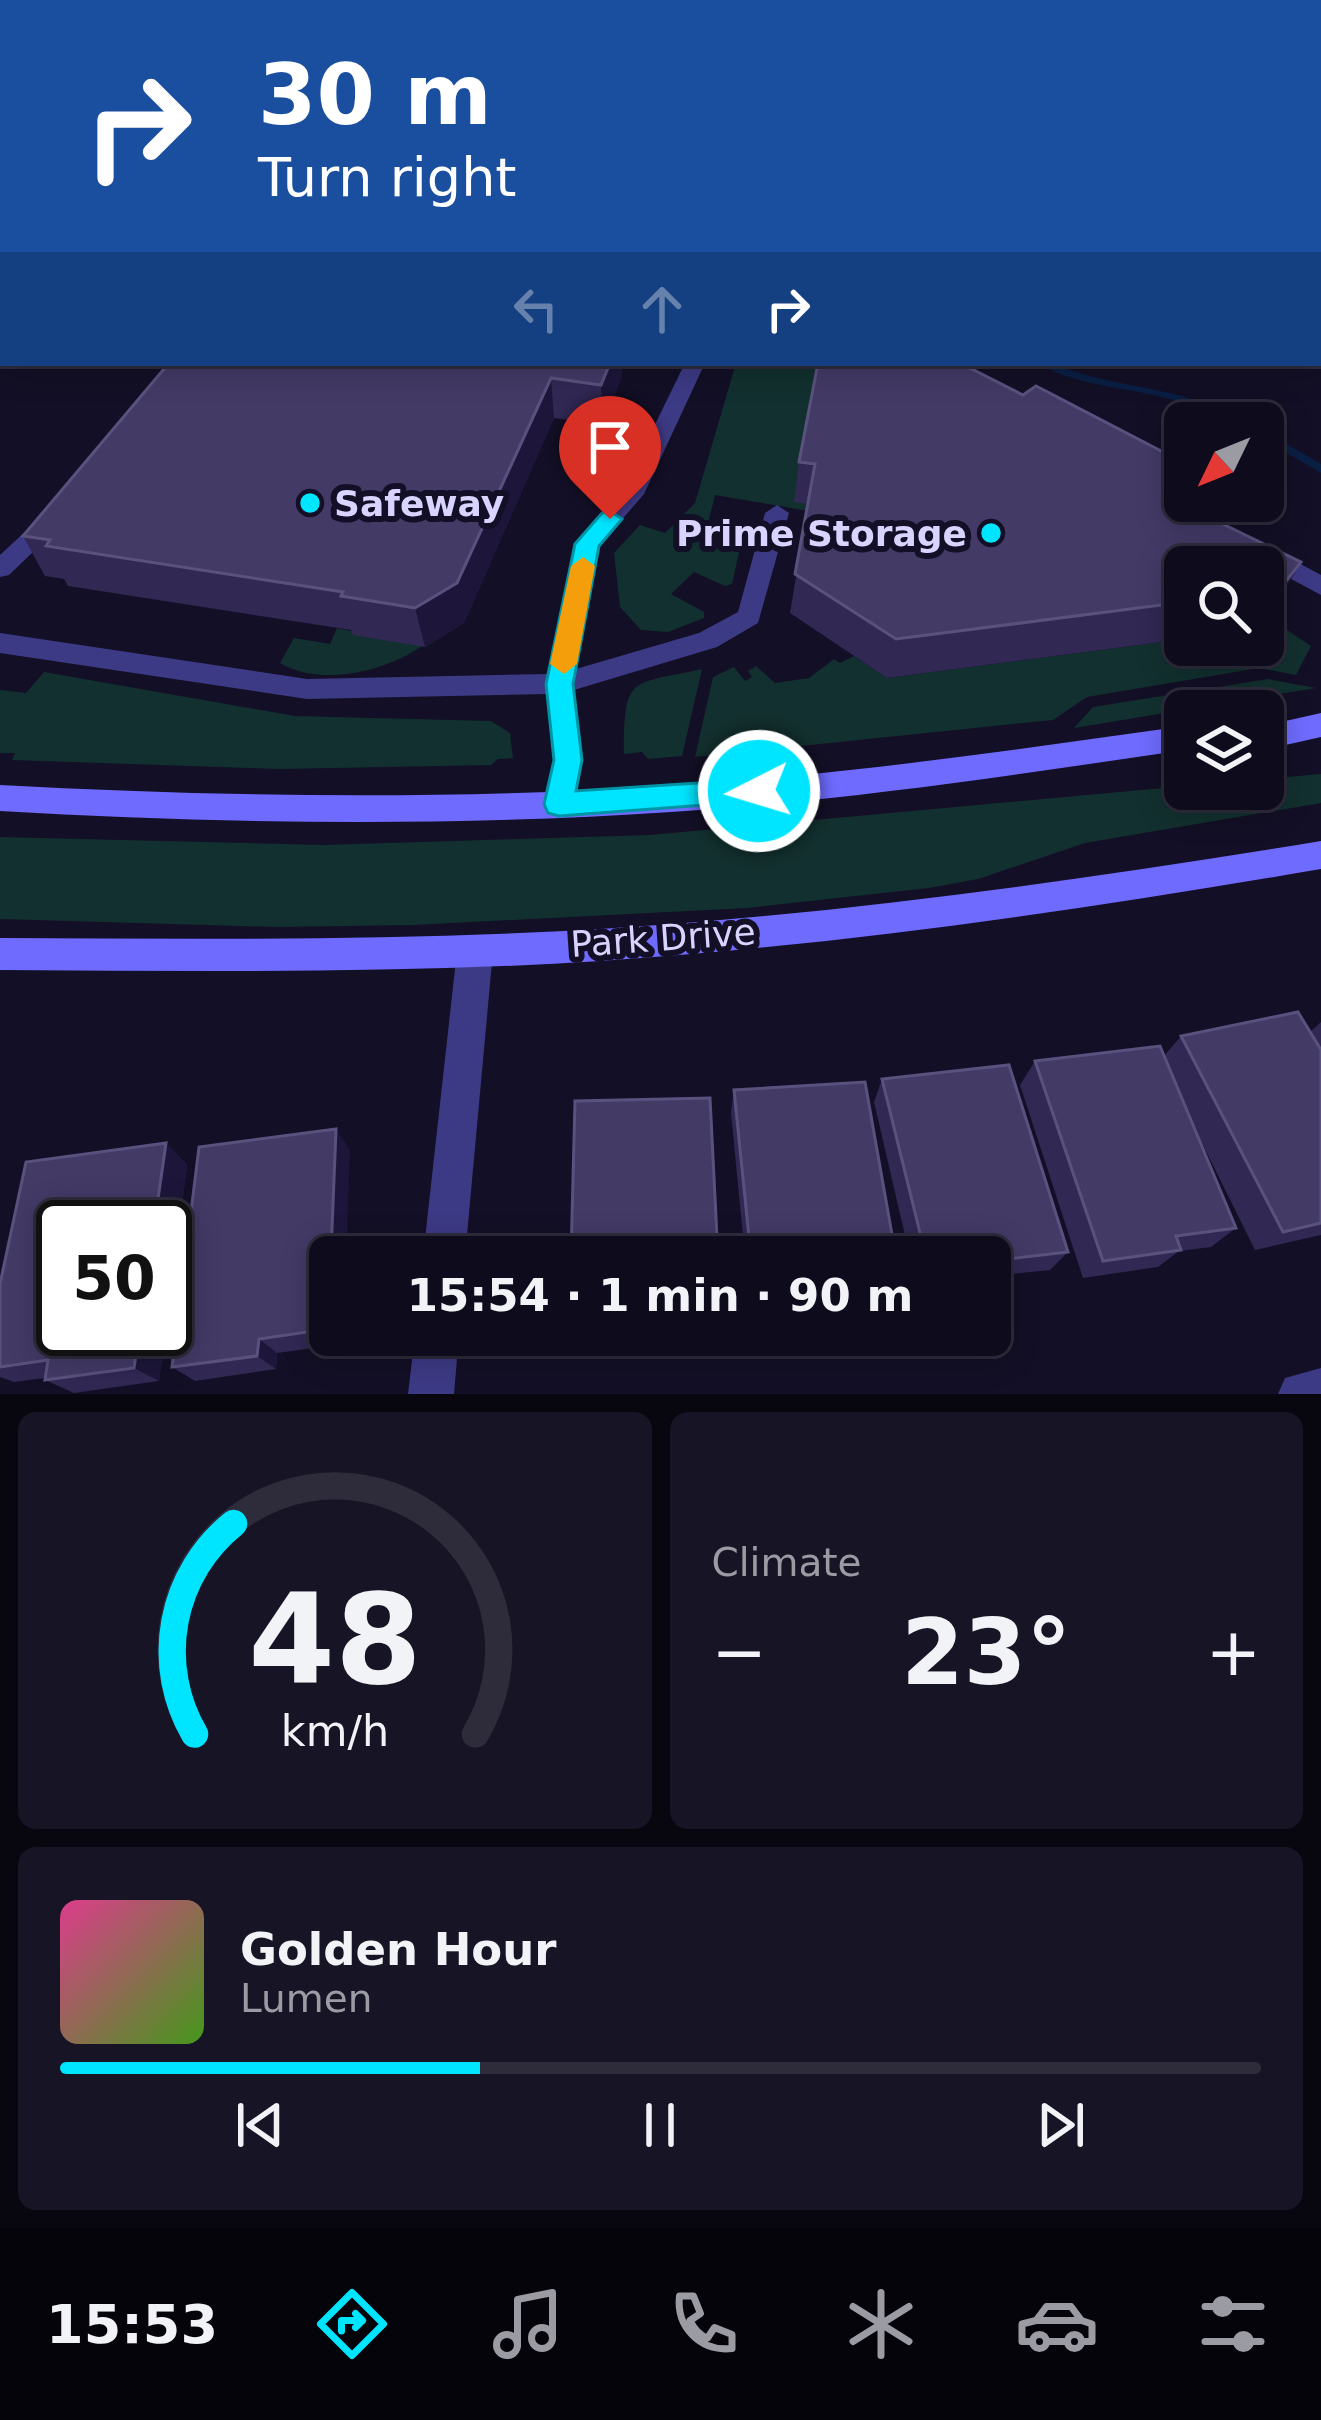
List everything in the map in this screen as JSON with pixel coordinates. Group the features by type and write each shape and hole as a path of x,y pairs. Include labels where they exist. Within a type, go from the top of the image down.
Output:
{"main road":[{"path":"1284,733 1321,725"},
{"path":"0,798 357,809 674,799 930,774 1164,741"},
{"name":"Park Drive","path":"0,954 475,951 681,939 1082,896 1321,856"}],"street":[{"path":"446,1236 475,951"},
{"path":"431,1394 435,1356"},
{"path":"1301,1394 1321,1390"}],"lane":[{"path":"559,804 568,760 560,684 587,544 633,494 694,366"},
{"path":"0,569 73,500"},
{"path":"0,644 307,689 560,684 708,640 749,617 777,513"},
{"path":"1215,522 1219,530 1321,586"}],"green space":[{"path":"735,366 871,366 795,502 810,504 809,511 715,495 704,540 740,548 732,584 725,586 694,572 671,594 704,612 704,618 668,632 641,630 620,607 614,553 640,525 665,533 695,503"},
{"path":"337,628 422,646 390,663 352,673 314,674 280,663 294,638 330,644"},
{"path":"1284,630 1311,646 1296,675 1259,668 1087,697 1053,720 695,757 713,677 734,667 745,681 756,666 775,683 809,678 834,659 840,663 854,656 887,678 1164,642 1164,666 1284,666"},
{"path":"702,669 682,756 648,759 642,752 624,754 626,709 636,688"},
{"path":"44,672 295,716 491,721 510,733 513,758 491,765 280,769 12,760 15,753 0,753 0,690 26,693"},
{"path":"1268,679 1316,688 1284,693 1199,690"},
{"path":"1164,696 1164,713 1074,728 1093,707"},
{"path":"1321,774 1321,803 1284,809 1284,777"},
{"path":"1164,788 1164,810 1280,810 1085,843 978,879 747,908 414,925 277,927 0,919 0,837 323,845 650,835"}],"building":[{"name":"Safeway","path":"166,366 609,366 601,385 551,378 457,583 415,608 341,596 343,592 46,546 50,540 23,536"},
{"name":"Prime Storage","path":"817,366 966,366 1023,395 1036,386 1164,453 1164,522 1218,522 1268,546 1164,546 1164,605 896,639 795,574 815,464 799,462"},
{"name":"Prime Storage","path":"1284,554 1301,562 1284,584"},
{"path":"1298,1012 1321,1050 1321,1223 1283,1232 1181,1036"},
{"path":"1160,1046 1236,1228 1176,1236 1181,1250 1103,1261 1035,1061"},
{"path":"1009,1065 1068,1252 1011,1259 1011,1236 921,1236 882,1079"},
{"path":"865,1082 892,1236 749,1236 734,1090"},
{"path":"710,1098 717,1236 572,1236 575,1101"},
{"path":"336,1129 332,1236 309,1236 309,1332 259,1339 257,1356 172,1367 173,1356 192,1356 192,1204 199,1147"},
{"path":"166,1143 158,1200 36,1200 36,1356 136,1356 134,1368 45,1380 48,1360 0,1367 0,1284 26,1162"}],"waterway":[{"path":"1051,366 1191,402"},
{"path":"1284,447 1321,469"}],"slow traffic":[{"path":"564,664 583,566"}],"place":[{"name":"Safeway","path":"310,503"},
{"name":"Prime Storage","path":"991,533"}],"route":[{"path":"610,519 587,544 560,684 568,760 559,804 759,791"}]}
